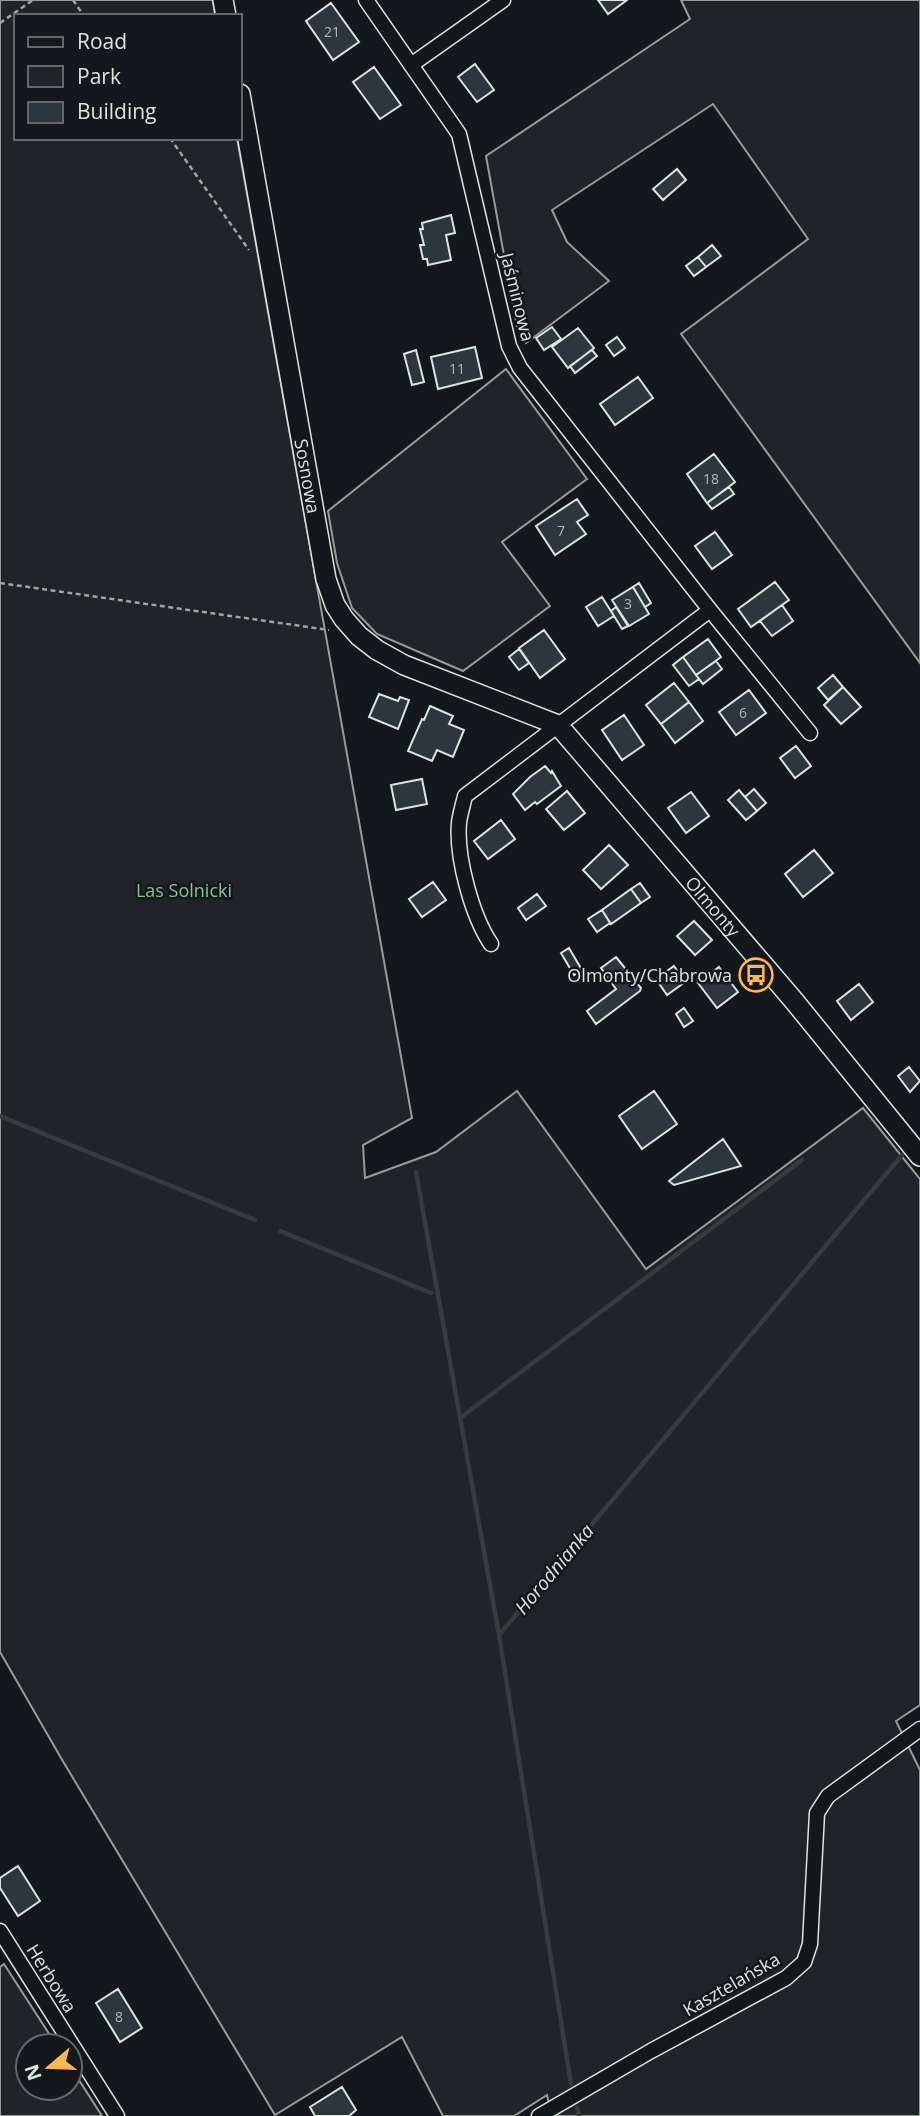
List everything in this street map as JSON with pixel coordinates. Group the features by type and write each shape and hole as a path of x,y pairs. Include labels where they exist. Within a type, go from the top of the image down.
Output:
{"street":[{"name":"Jaśminowa","path":"366,0 458,134 509,346 520,368 810,733"},
{"path":"411,65 503,0"},
{"name":"Sosnowa","path":"242,105 326,579 335,605 359,636 404,665 536,714 558,725"},
{"path":"491,944 479,927 460,850 459,822 465,796 710,610"},
{"name":"Olmonty","path":"558,725 772,975 920,1156"},
{"name":"Kasztelańska","path":"539,2116 651,2050 786,1978 804,1962 810,1944 817,1813 828,1796 920,1729"},
{"name":"Herbowa","path":"0,1931 117,2116"}],"path":[{"path":"0,23 33,0"},
{"path":"171,140 250,251"},
{"path":"0,583 330,630 344,619"}],"green space":[{"name":"Las Solnicki","path":"0,0 213,0 215,14 14,14 14,140 237,140 412,1118 363,1145 365,1178 436,1152 517,1091 646,1269 863,1108 920,1179 920,1705 896,1721 920,1770 920,2116 552,2116 547,2095 514,2116 443,2116 402,2037 275,2115 0,1652"},
{"path":"681,0 920,0 920,663 681,334 808,239 713,104 552,210 567,242 609,281 526,343 517,327 486,156 690,19"},
{"path":"506,369 587,479 502,542 550,606 463,671 377,634 352,608 337,563 328,511"},
{"path":"4,1964 48,2032 14,2032 14,2102 84,2102 84,2088 102,2116 0,2116 0,1967"}],"building":[{"path":"598,0 627,0 608,14"},
{"path":"331,3 359,42 333,60 306,21"},
{"path":"475,64 494,90 477,102 458,77"},
{"path":"374,67 401,105 380,119 353,82"},
{"path":"677,169 686,180 663,200 653,189"},
{"path":"451,215 455,233 446,235 451,260 428,265 427,259 423,259 420,245 424,245 420,229 423,229 422,223"},
{"path":"712,245 721,256 706,267 698,257"},
{"path":"698,257 706,267 694,276 686,266"},
{"path":"552,327 561,339 544,350 536,338"},
{"path":"578,328 594,348 568,368 552,347"},
{"path":"617,337 625,348 614,356 606,345"},
{"path":"475,347 482,378 438,389 431,357"},
{"path":"416,350 424,382 412,385 404,354"},
{"path":"592,350 597,356 575,373 570,366"},
{"path":"638,377 653,398 615,425 600,404"},
{"path":"714,454 735,482 707,503 687,474"},
{"path":"729,487 734,494 712,509 707,503"},
{"path":"577,499 588,515 577,522 586,534 555,555 536,526"},
{"path":"715,532 732,555 712,569 695,546"},
{"path":"775,582 789,600 751,627 738,609"},
{"path":"639,583 651,603 645,607 633,587"},
{"path":"633,587 649,614 629,626 612,600"},
{"path":"602,597 614,616 598,626 586,607"},
{"path":"782,605 793,621 772,636 760,621"},
{"path":"616,607 628,626 622,629 611,611"},
{"path":"544,630 565,659 540,678 519,648"},
{"path":"708,639 721,657 696,675 683,657"},
{"path":"519,649 529,663 519,670 509,657"},
{"path":"683,657 699,679 689,686 673,665"},
{"path":"716,661 722,669 703,684 696,675"},
{"path":"833,675 843,687 828,700 818,688"},
{"path":"674,683 689,702 661,724 646,705"},
{"path":"843,687 861,707 841,724 824,705"},
{"path":"749,690 766,713 736,735 719,712"},
{"path":"379,694 398,701 400,697 409,700 398,729 369,717"},
{"path":"689,702 703,721 675,743 661,724"},
{"path":"430,706 453,716 449,724 464,730 453,757 437,750 432,761 408,751"},
{"path":"624,715 644,745 622,760 602,730"},
{"path":"796,746 811,766 795,778 780,758"},
{"path":"545,766 551,773 552,771 561,786 525,810 513,794"},
{"path":"422,779 427,804 396,810 391,785"},
{"path":"754,789 766,803 757,811 745,797"},
{"path":"739,790 757,811 746,820 728,800"},
{"path":"567,791 585,813 564,830 546,809"},
{"path":"691,792 709,816 686,833 668,808"},
{"path":"501,820 515,839 488,859 474,841"},
{"path":"609,845 628,865 601,889 583,870"},
{"path":"814,850 833,873 803,897 785,874"},
{"path":"433,882 446,900 422,917 409,899"},
{"path":"640,883 650,897 641,903 631,889"},
{"path":"631,889 641,903 611,924 602,910"},
{"path":"537,894 546,906 526,920 518,908"},
{"path":"602,910 610,923 597,932 588,919"},
{"path":"694,921 712,940 695,955 677,936"},
{"path":"569,948 582,970 574,975 561,953"},
{"path":"616,957 641,988 596,1024 587,1011 616,989 601,968"},
{"path":"674,966 685,982 667,995 656,979"},
{"path":"719,967 738,992 717,1008 698,983"},
{"path":"859,984 873,1002 851,1020 837,1001"},
{"path":"684,1008 693,1021 684,1027 676,1014"},
{"path":"909,1067 920,1081 910,1092 898,1076"},
{"path":"654,1091 677,1124 642,1149 619,1116"},
{"path":"723,1139 741,1166 674,1185 669,1181"},
{"path":"18,1866 40,1901 18,1916 0,1888 0,1878"},
{"path":"118,1989 142,2028 120,2042 96,2003"},
{"path":"342,2087 356,2110 349,2116 315,2116 310,2107"}],"waterway":[{"path":"0,1116 255,1220"},
{"name":"Horodnianka","path":"571,2084 499,1635 902,1155"},
{"path":"460,1418 802,1160"},
{"path":"416,1172 499,1635"},
{"path":"280,1231 431,1293"},
{"name":"Horodnianka","path":"577,2108 579,2116"}],"place":[{"name":"Olmonty/Chabrowa","path":"756,975"}]}
